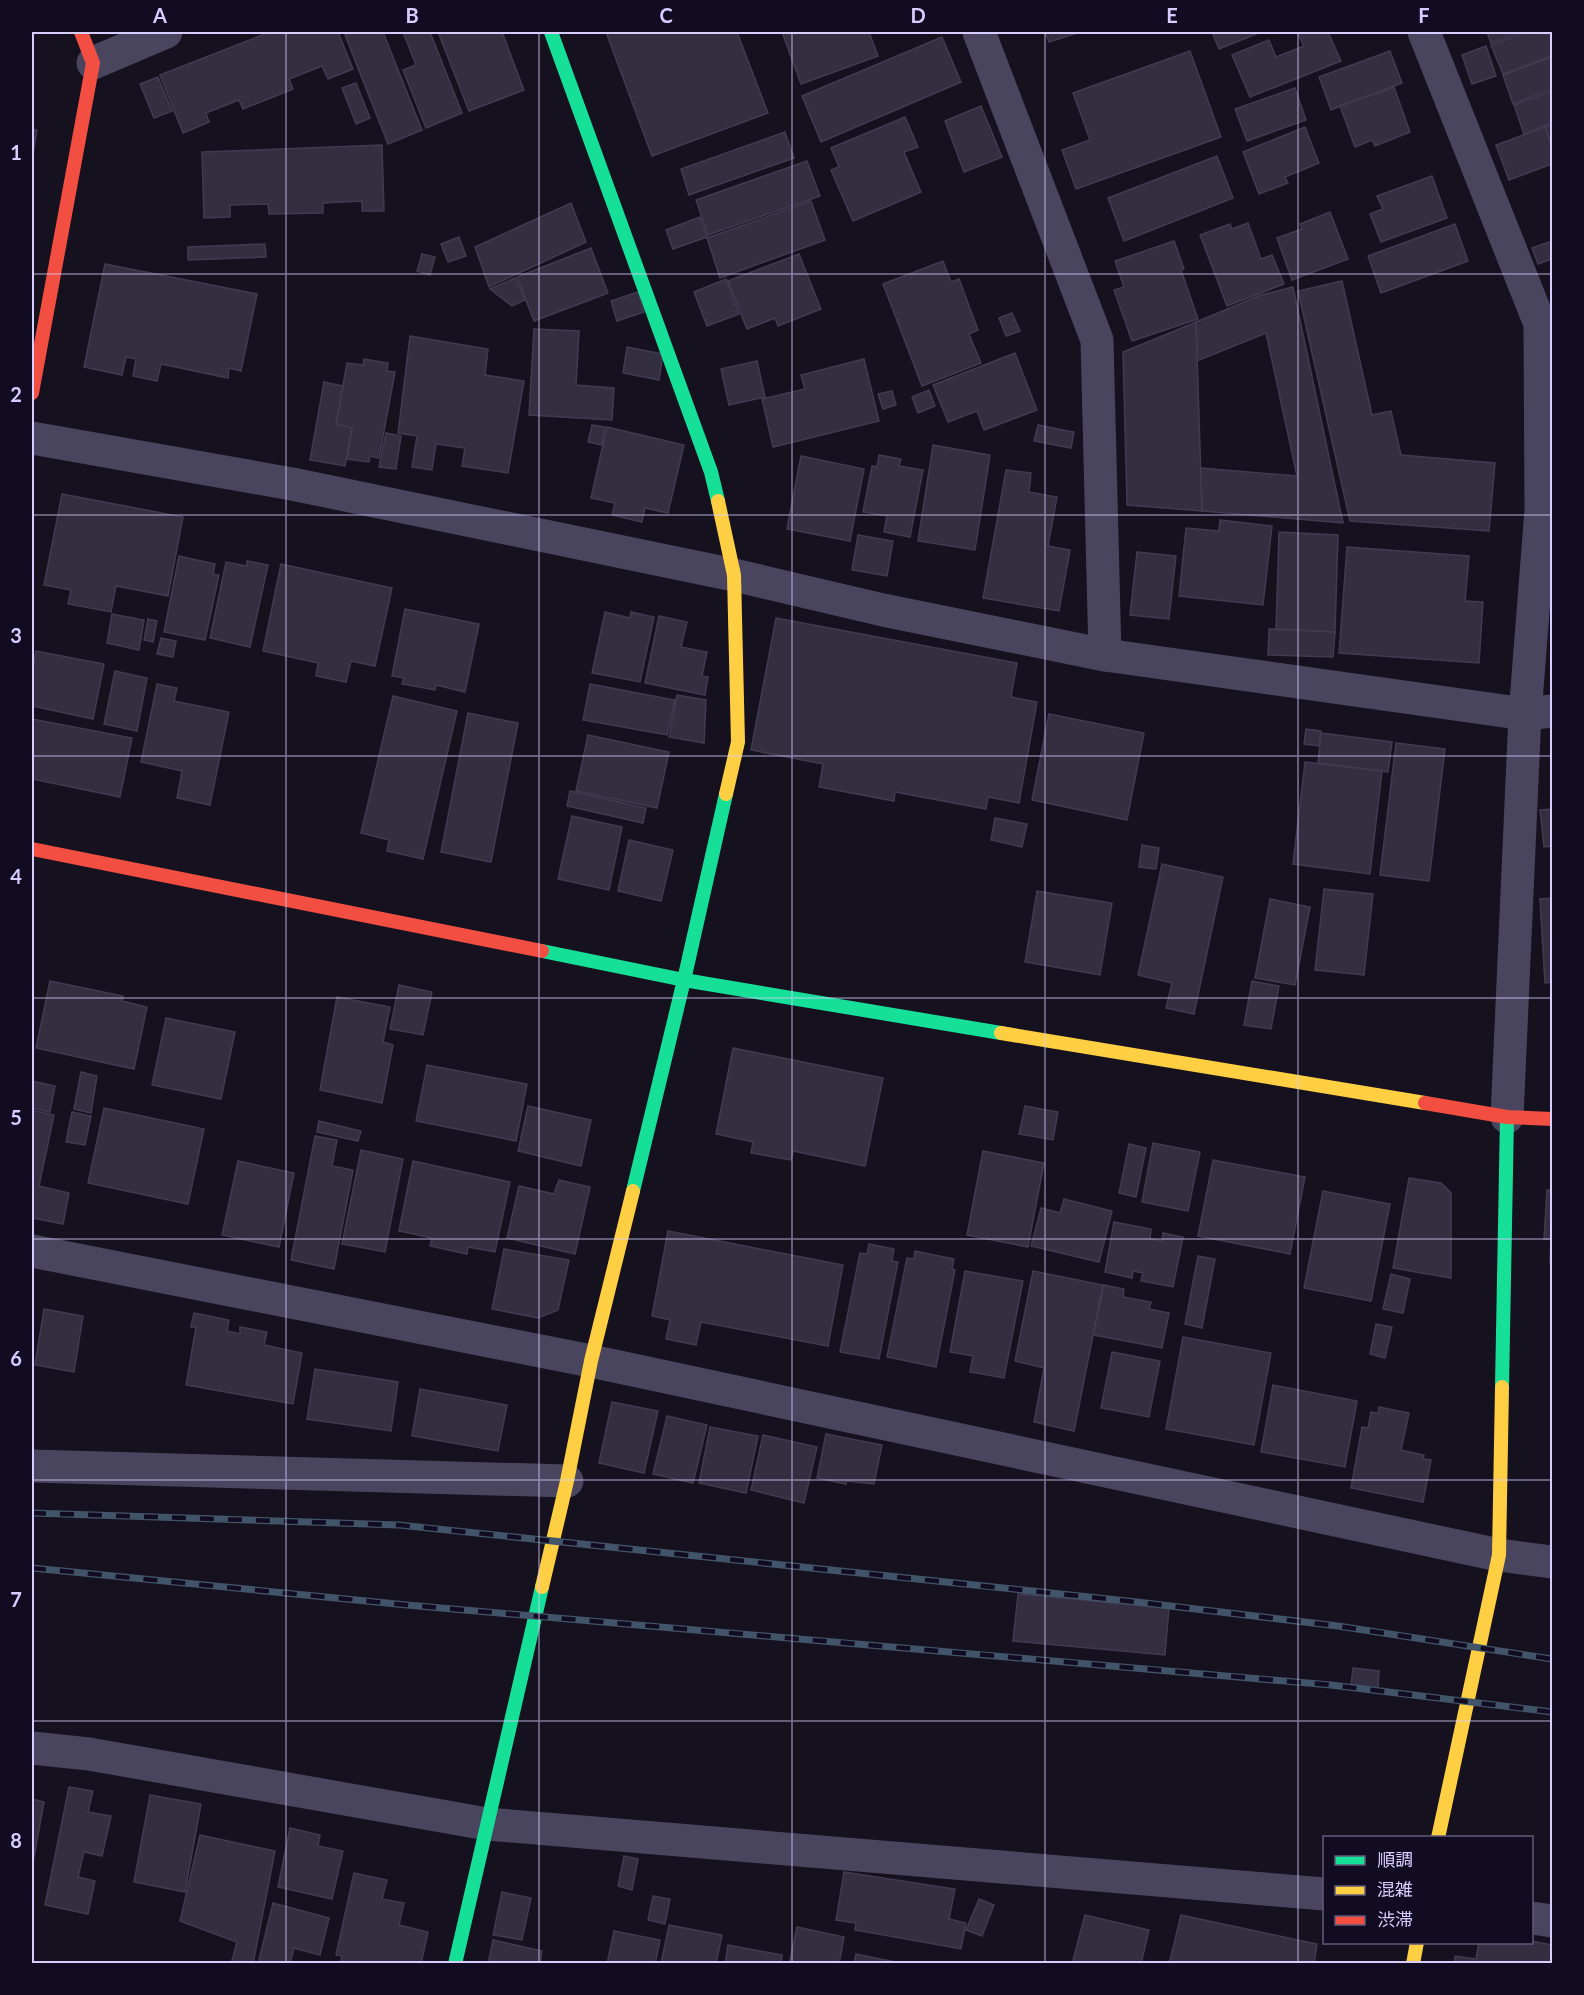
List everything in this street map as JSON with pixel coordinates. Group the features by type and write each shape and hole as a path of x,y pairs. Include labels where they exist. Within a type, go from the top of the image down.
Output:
{"street":[{"path":"32,393 93,63 81,32"},
{"path":"93,63 166,32"},
{"path":"455,1964 567,1481 591,1361 684,980 738,742 734,576 711,472 551,32"},
{"path":"979,32 1096,339 1105,655"},
{"path":"1424,32 1540,324 1539,712 1507,1117 1499,1555 1438,1836"},
{"path":"32,438 292,484 1105,655 1539,712"},
{"path":"32,849 684,980 1507,1117 1552,1119"},
{"path":"32,1251 591,1361 1499,1555 1552,1562"},
{"path":"32,1466 567,1481"},
{"path":"32,1748 89,1754 487,1824 1323,1894"},
{"path":"1533,1918 1552,1921"},
{"path":"1413,1964 1417,1944"}],"building":[{"path":"270,32 338,32 353,69 328,79 322,66 289,79 293,89 243,109 239,100 206,113 209,122 183,133 160,75"},
{"path":"354,32 383,32 422,130 388,144 345,35"},
{"path":"403,32 430,32 462,113 426,128 403,70 416,65"},
{"path":"438,32 502,32 524,90 469,111"},
{"path":"606,32 737,32 768,113 652,156"},
{"path":"782,32 869,32 878,56 801,84"},
{"path":"1045,32 1080,32 1049,42"},
{"path":"1212,32 1261,32 1219,49"},
{"path":"1297,32 1328,32 1341,61 1250,97 1232,55 1269,40 1276,57 1304,46"},
{"path":"1487,32 1521,32 1491,43"},
{"path":"1527,32 1552,32 1552,56 1503,74 1491,45"},
{"path":"942,37 961,82 821,142 802,96"},
{"path":"1486,46 1496,76 1472,84 1462,55"},
{"path":"1190,51 1221,137 1076,189 1062,150 1090,140 1073,93"},
{"path":"1390,51 1402,83 1331,110 1319,77"},
{"path":"1552,57 1552,89 1513,104 1503,75"},
{"path":"158,77 172,111 154,118 140,84"},
{"path":"356,83 370,118 356,124 342,88"},
{"path":"1394,87 1410,132 1375,146 1372,140 1355,147 1340,106"},
{"path":"1295,88 1306,120 1247,141 1235,109"},
{"path":"1552,91 1552,123 1524,134 1514,105"},
{"path":"981,106 1002,157 964,172 945,121"},
{"path":"905,117 918,147 904,152 921,192 853,221 831,170 839,167 831,148"},
{"path":"1552,125 1552,146 1545,127"},
{"path":"1305,127 1319,163 1285,177 1288,183 1259,194 1243,152"},
{"path":"1545,127 1552,146 1552,164 1509,180 1496,145"},
{"path":"32,129 37,130 32,160"},
{"path":"785,132 794,158 689,195 681,169"},
{"path":"382,145 384,211 362,211 362,201 323,203 323,213 269,214 268,204 230,205 230,217 204,218 202,152"},
{"path":"1217,156 1233,198 1124,241 1108,198"},
{"path":"807,161 820,196 708,235 696,200"},
{"path":"1432,176 1447,218 1381,242 1370,214 1383,209 1377,196"},
{"path":"811,201 825,240 720,278 707,238"},
{"path":"571,203 586,242 489,287 475,247"},
{"path":"1330,212 1348,259 1292,280 1277,238 1302,229 1300,224"},
{"path":"700,217 707,237 673,249 666,230"},
{"path":"1248,223 1261,259 1272,255 1284,284 1227,306 1200,235 1230,224 1232,229"},
{"path":"1455,224 1468,261 1381,293 1368,256"},
{"path":"459,237 466,256 448,262 441,244"},
{"path":"1174,241 1184,269 1181,270 1198,319 1132,341 1114,290 1124,287 1115,261"},
{"path":"1552,241 1552,259 1538,264 1532,248"},
{"path":"265,244 266,257 188,260 188,247"},
{"path":"591,248 608,293 534,321 517,277"},
{"path":"422,254 435,257 430,275 417,271"},
{"path":"799,254 821,309 778,326 775,318 747,329 728,281"},
{"path":"943,261 951,282 959,279 978,330 969,334 981,363 922,386 883,284"},
{"path":"105,264 257,294 241,371 229,368 228,378 161,364 157,381 133,376 136,359 126,357 122,375 84,367"},
{"path":"515,278 525,300 512,306 490,289"},
{"path":"726,279 739,314 707,326 694,292"},
{"path":"1342,281 1372,415 1391,411 1401,455 1495,463 1489,531 1350,521 1298,291"},
{"path":"1293,287 1343,523 1202,511 1201,468 1297,476 1266,333 1197,361 1196,322 1261,295"},
{"path":"638,292 644,312 617,321 611,301"},
{"path":"1012,313 1020,331 1006,336 999,318"},
{"path":"1196,322 1202,511 1127,505 1123,352"},
{"path":"534,329 579,331 576,385 614,388 612,420 529,415"},
{"path":"410,336 488,349 485,375 524,381 508,473 462,466 465,448 436,444 432,470 412,467 417,436 398,433"},
{"path":"627,347 663,354 659,380 623,373"},
{"path":"1015,353 1037,410 984,430 977,411 948,422 933,385"},
{"path":"364,359 388,363 387,371 395,372 379,458 370,456 369,462 347,459 352,428 336,424 347,363 363,365"},
{"path":"864,359 879,421 773,447 762,399 805,389 801,375"},
{"path":"757,361 765,397 729,405 721,369"},
{"path":"324,382 343,386 336,424 352,428 345,466 310,460"},
{"path":"929,390 935,406 918,413 912,397"},
{"path":"892,391 896,405 883,409 878,394"},
{"path":"592,425 605,427 602,445 588,442"},
{"path":"1038,425 1074,432 1071,448 1034,441"},
{"path":"607,427 684,445 668,513 645,508 642,522 612,515 615,503 591,498"},
{"path":"386,433 401,436 396,469 379,467"},
{"path":"933,445 990,455 975,550 918,541"},
{"path":"879,455 901,459 899,466 923,470 910,537 884,532 887,516 863,512 872,466 877,467"},
{"path":"801,456 864,469 850,541 787,529"},
{"path":"1006,470 1031,473 1029,492 1057,497 1048,546 1070,550 1059,611 983,598"},
{"path":"62,494 183,517 168,596 116,586 111,612 68,604 71,590 44,585"},
{"path":"1220,520 1272,526 1263,605 1179,596 1186,528 1219,531"},
{"path":"1279,532 1338,535 1335,632 1276,629"},
{"path":"858,535 893,541 887,576 852,570"},
{"path":"1347,547 1469,556 1465,601 1483,602 1479,663 1339,653"},
{"path":"1137,552 1176,556 1169,619 1130,615"},
{"path":"179,556 215,564 213,574 219,575 205,640 164,632"},
{"path":"247,561 268,565 250,647 210,638 226,562 247,566"},
{"path":"281,564 392,588 375,666 351,661 346,682 316,676 318,663 263,651"},
{"path":"405,609 479,624 465,692 436,685 435,690 402,684 404,678 392,676"},
{"path":"605,612 630,618 631,612 654,617 640,682 592,673"},
{"path":"112,614 144,620 139,650 107,643"},
{"path":"659,616 687,622 681,647 707,652 702,676 708,677 705,695 645,683"},
{"path":"776,618 1017,663 1011,697 1037,702 1019,803 988,797 986,809 895,792 894,801 819,787 823,764 751,750"},
{"path":"148,619 157,621 153,642 144,640"},
{"path":"1269,629 1335,632 1333,657 1268,655"},
{"path":"161,638 176,641 173,657 157,654"},
{"path":"36,651 104,664 93,719 32,706 32,672"},
{"path":"115,671 147,678 137,731 104,724"},
{"path":"157,684 177,688 174,701 229,712 210,805 177,798 182,771 141,762"},
{"path":"590,684 675,700 667,735 583,720"},
{"path":"677,695 706,700 704,743 669,737"},
{"path":"393,696 457,711 423,859 387,851 389,840 361,833"},
{"path":"468,713 518,723 491,862 441,852"},
{"path":"1049,714 1144,733 1127,820 1032,800"},
{"path":"32,719 132,738 120,797 32,779"},
{"path":"1306,729 1321,731 1319,746 1304,744"},
{"path":"1321,733 1392,742 1388,772 1318,763"},
{"path":"588,735 669,752 657,808 576,791"},
{"path":"1396,743 1445,749 1429,881 1380,875"},
{"path":"1305,762 1382,771 1370,874 1293,864"},
{"path":"570,791 646,808 643,823 567,806"},
{"path":"1552,809 1552,846 1544,847 1540,810"},
{"path":"572,816 622,827 609,890 558,879"},
{"path":"995,818 1027,824 1022,847 991,840"},
{"path":"629,840 673,850 661,901 618,891"},
{"path":"1142,845 1159,848 1156,869 1139,867"},
{"path":"1162,864 1223,877 1194,1014 1166,1008 1172,983 1138,975"},
{"path":"1324,889 1373,894 1364,975 1315,970"},
{"path":"1037,891 1112,903 1100,975 1025,962"},
{"path":"1552,898 1552,982 1545,983 1540,899"},
{"path":"1270,899 1310,907 1295,985 1255,978"},
{"path":"50,981 123,996 122,1001 147,1007 134,1069 36,1048"},
{"path":"1252,981 1279,986 1271,1029 1244,1025"},
{"path":"399,985 432,992 423,1035 390,1029"},
{"path":"337,997 390,1007 383,1042 393,1045 382,1103 320,1090"},
{"path":"166,1018 235,1032 221,1099 152,1085"},
{"path":"733,1048 883,1078 865,1166 793,1151 791,1160 751,1153 753,1142 716,1134"},
{"path":"427,1065 527,1084 516,1141 416,1121"},
{"path":"81,1072 97,1076 91,1113 74,1109"},
{"path":"32,1081 55,1086 50,1112 32,1108"},
{"path":"528,1106 591,1120 581,1166 518,1151"},
{"path":"1025,1106 1058,1112 1053,1140 1019,1134"},
{"path":"104,1108 204,1129 188,1204 88,1183"},
{"path":"32,1110 54,1115 39,1186 69,1193 63,1224 32,1218"},
{"path":"72,1112 91,1116 85,1145 66,1142"},
{"path":"319,1121 361,1131 358,1141 317,1132"},
{"path":"315,1136 337,1140 332,1166 353,1170 334,1269 291,1260"},
{"path":"1153,1143 1200,1152 1188,1211 1142,1202"},
{"path":"1129,1144 1146,1148 1136,1197 1119,1193"},
{"path":"361,1150 403,1159 385,1252 342,1244"},
{"path":"983,1151 1044,1163 1028,1247 967,1235"},
{"path":"1213,1160 1305,1177 1290,1254 1198,1236"},
{"path":"238,1161 294,1173 279,1247 222,1235"},
{"path":"413,1161 510,1182 495,1252 468,1247 467,1254 430,1246 432,1238 399,1231"},
{"path":"1409,1178 1441,1183 1451,1193 1451,1278 1393,1268"},
{"path":"559,1180 590,1187 575,1254 507,1238 519,1186 554,1194"},
{"path":"1547,1190 1552,1190 1552,1263 1550,1263 1551,1239 1544,1239"},
{"path":"1323,1191 1390,1204 1371,1301 1304,1288"},
{"path":"1064,1199 1112,1211 1099,1262 1031,1246 1041,1208 1060,1213"},
{"path":"1114,1222 1151,1229 1150,1239 1162,1241 1163,1233 1183,1237 1173,1287 1141,1281 1143,1273 1133,1271 1132,1278 1105,1272"},
{"path":"668,1231 843,1265 828,1346 701,1322 696,1345 666,1339 670,1320 652,1316"},
{"path":"869,1244 894,1249 892,1261 898,1262 879,1359 840,1352 860,1253 867,1254"},
{"path":"504,1249 569,1260 558,1310 538,1318 492,1309"},
{"path":"915,1251 954,1259 952,1269 955,1270 936,1367 887,1357 907,1258 914,1259"},
{"path":"1198,1256 1215,1259 1202,1328 1185,1324"},
{"path":"965,1271 1023,1281 1004,1378 970,1372 973,1356 950,1352"},
{"path":"1033,1271 1103,1285 1074,1431 1034,1422 1044,1368 1015,1361"},
{"path":"1391,1274 1410,1279 1403,1313 1383,1309"},
{"path":"1104,1285 1124,1289 1123,1297 1151,1302 1149,1309 1169,1313 1162,1348 1093,1335"},
{"path":"44,1309 83,1316 74,1372 35,1365"},
{"path":"194,1313 229,1320 227,1331 240,1334 240,1327 267,1332 264,1345 302,1353 293,1404 186,1385 196,1327 191,1327"},
{"path":"1376,1324 1392,1327 1385,1358 1370,1354"},
{"path":"1183,1337 1271,1353 1254,1445 1166,1429"},
{"path":"1112,1352 1160,1361 1149,1417 1101,1408"},
{"path":"315,1369 398,1382 391,1431 307,1419"},
{"path":"1273,1385 1357,1401 1345,1467 1261,1452"},
{"path":"420,1389 507,1405 498,1451 412,1436"},
{"path":"612,1402 658,1411 644,1473 599,1463"},
{"path":"1379,1407 1409,1413 1401,1450 1424,1455 1423,1459 1431,1460 1423,1502 1351,1488 1362,1427 1368,1428 1371,1412 1378,1413"},
{"path":"667,1416 707,1425 693,1483 653,1474"},
{"path":"710,1427 758,1436 746,1493 699,1483"},
{"path":"826,1434 882,1445 874,1484 846,1481 846,1484 817,1478"},
{"path":"763,1435 817,1447 804,1503 751,1490"},
{"path":"1018,1594 1169,1608 1165,1655 1013,1641"},
{"path":"1353,1668 1379,1671 1378,1688 1351,1685"},
{"path":"69,1787 93,1791 88,1812 111,1816 102,1856 84,1852 78,1877 95,1881 88,1914 45,1905"},
{"path":"150,1795 201,1804 185,1892 134,1882"},
{"path":"32,1799 44,1802 32,1868"},
{"path":"290,1828 320,1835 318,1846 343,1851 332,1899 278,1887"},
{"path":"200,1835 275,1851 253,1964 231,1964 237,1942 180,1921"},
{"path":"624,1856 638,1859 632,1890 618,1886"},
{"path":"844,1872 955,1889 949,1919 966,1923 961,1949 855,1930 856,1923 836,1920"},
{"path":"354,1873 387,1880 382,1899 404,1903 399,1925 428,1932 421,1964 340,1964 342,1956 336,1955"},
{"path":"502,1892 531,1898 522,1940 493,1935"},
{"path":"653,1896 670,1899 665,1924 648,1920"},
{"path":"979,1899 994,1905 982,1936 966,1930"},
{"path":"273,1903 329,1918 320,1955 294,1948 290,1964 258,1964"},
{"path":"1085,1915 1149,1930 1141,1964 1072,1964"},
{"path":"1181,1915 1317,1944 1314,1964 1169,1964"},
{"path":"669,1925 722,1935 716,1964 661,1964"},
{"path":"797,1927 844,1937 839,1964 789,1964"},
{"path":"614,1931 660,1940 655,1964 607,1964"},
{"path":"493,1940 542,1951 540,1964 488,1964"},
{"path":"1533,1941 1552,1945 1552,1964 1454,1964 1455,1956 1476,1959 1479,1944 1533,1944"},
{"path":"728,1945 782,1955 781,1964 725,1964"},
{"path":"856,1954 905,1964 854,1964"}],"railway":[{"path":"32,1513 399,1525 1137,1602 1338,1626 1552,1659"},
{"path":"32,1568 407,1605 1331,1685 1552,1712"}],"traffic: fast":[{"path":"551,32 711,472 718,501"},
{"path":"633,1191 726,794"},
{"path":"542,951 684,980 1001,1033"},
{"path":"1502,1387 1507,1117"},
{"path":"455,1964 542,1587"}],"traffic: slow":[{"path":"718,501 734,575 738,742 726,794"},
{"path":"1001,1033 1425,1103"},
{"path":"542,1587 567,1481 591,1361 633,1191"},
{"path":"1438,1836 1499,1555 1502,1387"},
{"path":"1413,1964 1417,1944"}],"traffic: jam":[{"path":"32,393 93,63 81,32"},
{"path":"32,849 542,951"},
{"path":"1425,1103 1507,1117 1552,1119"}]}
